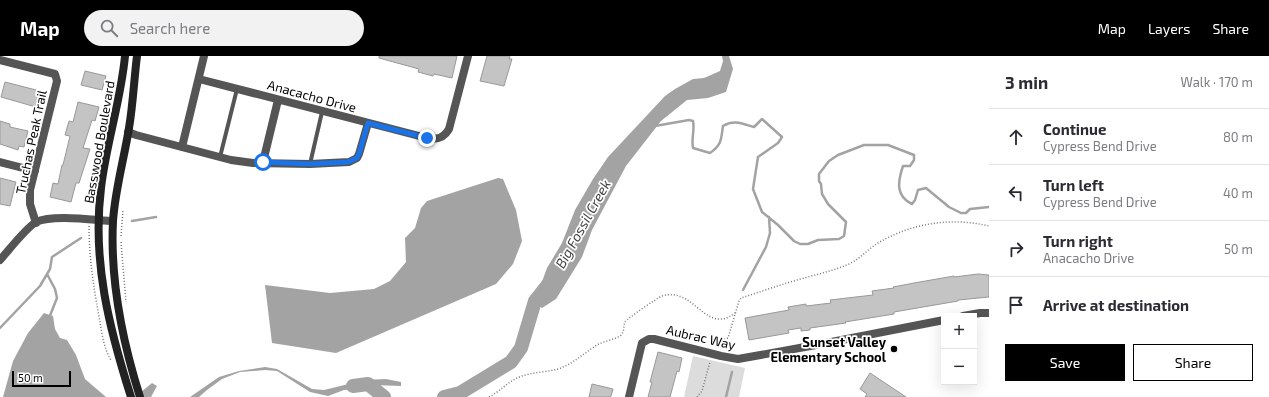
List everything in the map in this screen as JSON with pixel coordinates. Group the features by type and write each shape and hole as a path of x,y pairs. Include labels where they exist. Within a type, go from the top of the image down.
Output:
{"main road":[{"name":"Basswood Boulevard","path":"125,56 103,172 99,203 100,264 105,304 127,371 140,397"},
{"name":"Basswood Boulevard","path":"131,397 116,296 113,221 118,182 128,132 137,56"}],"street":[{"path":"182,147 204,56"},
{"name":"Anacacho Drive","path":"199,79 322,112 433,139 442,137 451,124 468,56"},
{"name":"Truchas Peak Trail","path":"0,60 54,74 57,81 30,190 30,204 36,222"},
{"path":"263,162 278,100"},
{"path":"128,132 220,157 253,163 310,164 348,162 357,158 368,123"},
{"path":"0,162 35,171"},
{"path":"0,260 19,238 36,222 48,219 67,218 113,221"},
{"path":"977,314 989,313"},
{"name":"Aubrac Way","path":"629,397 642,342 649,339 654,338 720,356 738,359 941,321"}],"lane":[{"path":"220,157 237,89"},
{"path":"310,164 322,112"}],"path":[{"path":"123,205 121,240 126,302"},
{"path":"715,349 718,342 728,338 738,301 741,298 834,270 849,264 857,260 876,244 911,228 932,223 954,221 989,226"},
{"path":"489,397 495,394 504,385 515,379 535,372 563,367 577,360 599,344 617,337 622,333 626,321 630,317 664,295 671,294 686,298 714,319 726,319 735,313"},
{"path":"697,397 702,391 711,359"}],"shaded area":[{"path":"693,356 745,368 739,397 684,397"}],"water":[{"path":"722,56 729,56 733,69 726,92 708,98 687,100 661,121 626,166 592,230 582,257 556,299 542,308 538,305 540,287 547,268 562,243 575,210 608,157 665,96 693,79 704,78 720,71 723,61"},
{"path":"498,178 503,179 516,210 522,241 513,264 496,284 336,353 272,343 265,285 330,293 374,289 390,281 406,262 405,238 415,228 421,208 427,201"},
{"path":"44,313 53,316 55,329 60,338 67,340 76,355 85,379 106,397 3,397 13,361 28,333"},
{"path":"265,367 277,369 312,389 324,390 365,380 386,379 401,382 401,386 373,385 357,389 344,390 328,396 310,392 277,371 265,370 240,372 222,379 199,397 190,397 219,377 239,371"},
{"path":"486,376 486,380 461,395 454,397 438,397 459,389 477,378"},
{"path":"152,383 157,386 151,397 135,397"}],"building":[{"path":"379,56 457,56 452,78 434,74 433,76 418,72 419,69 379,58"},
{"path":"487,56 510,56 509,59 512,59 504,86 480,81"},
{"path":"85,71 106,76 102,90 81,85"},
{"path":"5,82 40,91 36,107 1,97"},
{"path":"78,102 99,107 95,121 92,120 83,148 90,149 79,183 76,183 71,202 50,197 53,183 58,184 70,136 65,135 69,121 73,122"},
{"path":"0,121 10,124 10,127 28,131 24,147 19,146 18,150 0,144"},
{"path":"0,178 16,182 10,206 0,204"},
{"path":"978,274 989,275 989,297 958,300 894,312 894,314 810,328 810,330 801,331 801,328 788,330 789,333 749,340 745,318 789,310 788,307 806,304 806,306 831,303 830,300 873,295 872,291 914,283 954,276"},
{"path":"658,352 682,358 679,372 677,371 670,397 648,397 652,382 650,382"},
{"path":"870,373 906,397 865,397 867,394 860,389"},
{"path":"592,384 613,389 611,396 589,397"}],"waterway":[{"path":"655,126 689,120 693,121 693,148 710,153 719,144 723,126 735,122 754,127 762,119 782,137 778,143 758,157 753,189 762,212 794,241 800,244 808,244 818,240 839,239 844,236 846,222 828,204 822,194 819,174 829,161 838,155 864,145 888,145 914,155 914,160 910,166 903,166 899,183 900,192 903,197 912,204 918,190 926,188 949,207 961,213 966,213 970,209 989,207"},
{"path":"132,221 156,217"},
{"path":"743,290 766,247 770,233 769,217"},
{"path":"0,328 40,286 50,269 52,257 81,238"},
{"path":"47,274 55,289 57,298 49,318"},
{"name":"Big Fossil Creek","path":"444,397 460,393 511,362 521,348 535,301 550,282"},
{"path":"726,397 732,372"},
{"name":"Big Fossil Creek","path":"353,386 368,384 384,397"}],"place":[{"name":"Sunset Valley Elementary School","path":"894,349"}],"route":[{"path":"263,162 310,164 348,162 357,158 368,123 427,138"}]}
